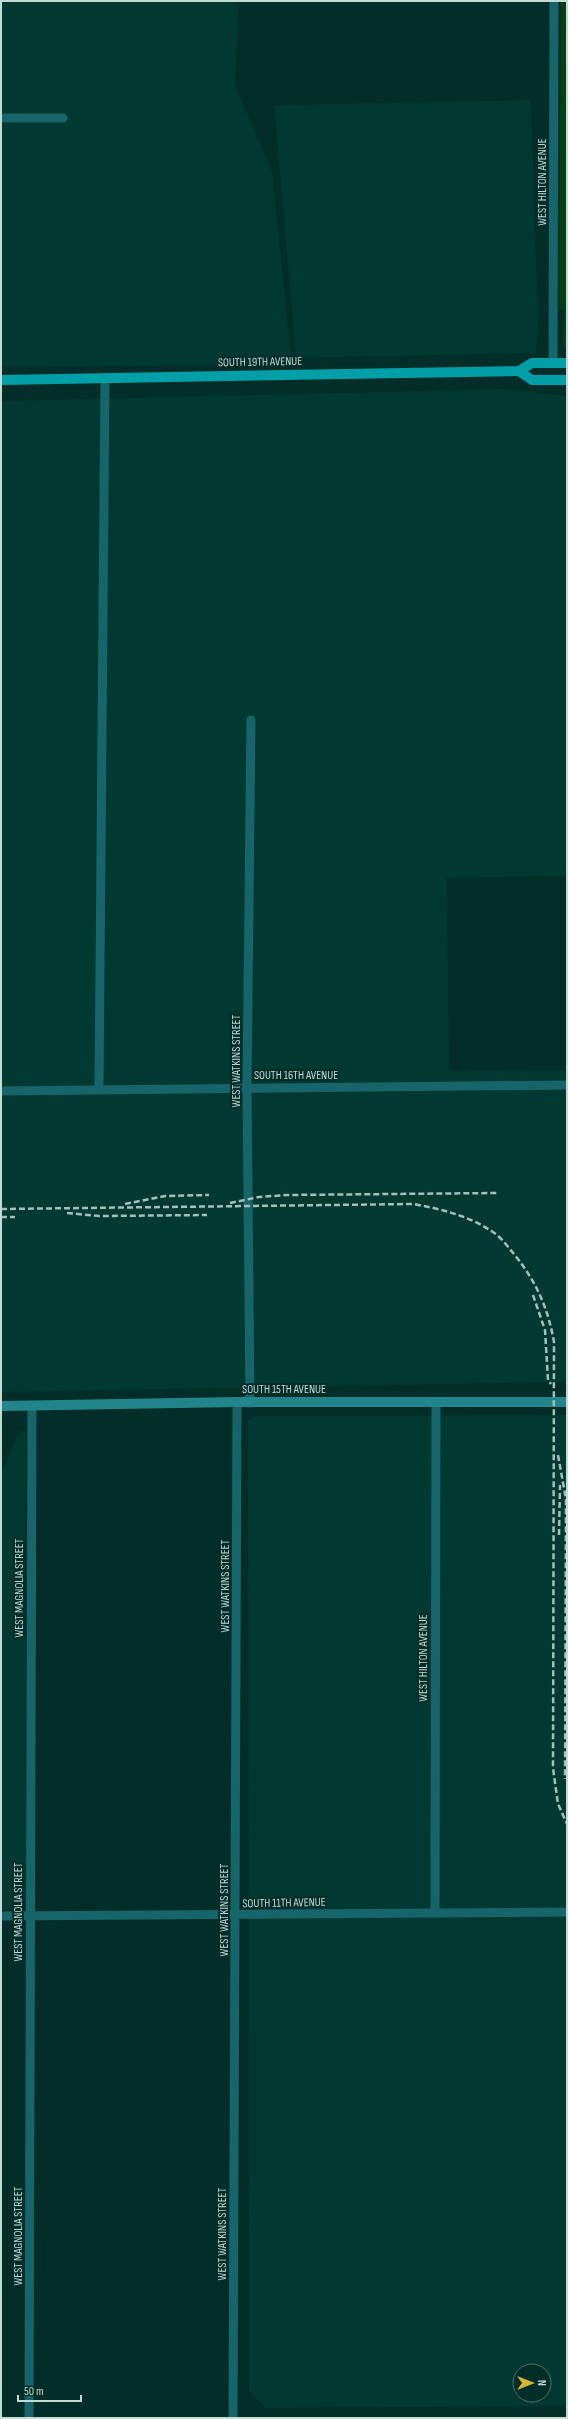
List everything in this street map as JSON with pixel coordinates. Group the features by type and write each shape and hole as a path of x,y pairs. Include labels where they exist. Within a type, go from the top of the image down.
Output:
{"main road":[{"name":"SOUTH 19TH AVENUE","path":"1,380 519,371 532,364 567,363"},
{"name":"SOUTH 19TH AVENUE","path":"519,371 532,380 567,380"},
{"name":"SOUTH 15TH AVENUE","path":"1,1406 237,1402 567,1402"}],"street":[{"name":"WEST HILTON AVENUE","path":"553,363 554,1"},
{"path":"1,118 63,118"},
{"path":"99,1089 105,378"},
{"name":"WEST WATKINS STREET","path":"250,1403 247,1088 251,720"},
{"name":"SOUTH 16TH AVENUE","path":"1,1091 567,1085"},
{"name":"WEST WATKINS STREET","path":"233,2418 237,1402"},
{"name":"WEST HILTON AVENUE","path":"435,1913 436,1402"},
{"name":"WEST MAGNOLIA STREET","path":"29,2418 32,1406"},
{"name":"SOUTH 11TH AVENUE","path":"1,1916 567,1912"}],"shaded area":[{"path":"1,1 239,1 235,86 272,171 292,365 1,367"},
{"path":"531,100 538,324 536,353 296,358 274,105"},
{"path":"504,389 567,396 567,876 447,878 449,1071 567,1070 567,1382 1,1392 1,401"},
{"path":"567,1415 567,2406 266,2408 249,2391 248,1421 256,1416"},
{"path":"20,1430 25,1432 26,1897 20,1909 1,1910 1,1473"}],"green space":[{"path":"561,1 567,1 567,352 563,345 564,314 563,309 559,309"}],"railway":[{"path":"230,1203 259,1197 287,1195 499,1193"},
{"path":"125,1204 165,1196 209,1195"},
{"path":"1,1209 413,1204 434,1208 465,1217 484,1226 502,1239 522,1264 535,1285 545,1306 554,1342 553,1768 558,1804 567,1824"},
{"path":"67,1213 99,1216 207,1215"},
{"path":"1,1217 15,1217"},
{"path":"533,1295 545,1330 548,1380 551,1384"},
{"path":"558,1455 566,1499 565,1779"},
{"path":"559,1535 560,1485"}]}
